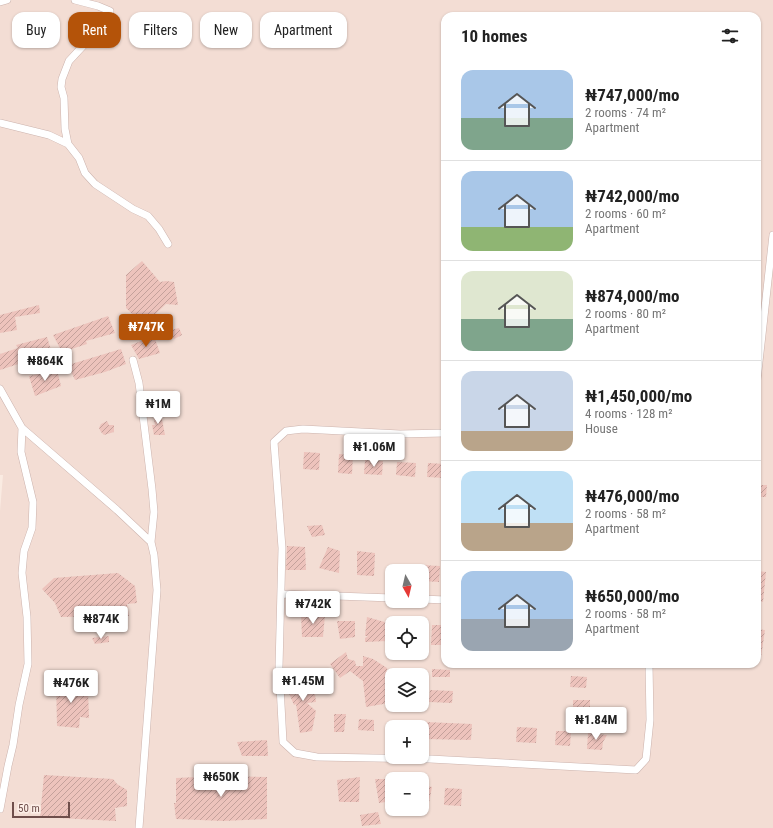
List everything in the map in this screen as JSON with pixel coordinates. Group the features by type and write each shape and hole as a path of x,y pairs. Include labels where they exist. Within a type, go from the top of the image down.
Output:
{"street":[{"path":"0,2 7,0"},
{"path":"68,144 65,129 64,98 61,87 62,79 69,61 108,20 110,11 75,0"},
{"path":"0,123 49,135 68,144 79,158 85,174 95,184 133,209 148,216 159,228 168,244"},
{"path":"761,344 773,235"},
{"path":"133,360 139,383 152,489 154,512 151,542 154,555 157,590 139,828"},
{"path":"0,390 22,428 117,510 151,542"},
{"path":"0,809 13,745 19,704 28,664 27,617 22,573 24,551 32,528 33,502 22,452 22,428"},
{"path":"441,433 400,434 303,428 286,431 274,442 282,548 279,667 283,742 295,754 317,757 438,760 636,770 646,759 650,720 649,668"},
{"path":"281,594 385,598"},
{"path":"429,599 441,600"}],"shaded area":[{"path":"0,0 773,0 773,828 0,828 0,511 3,475 0,475"}],"building":[{"path":"142,261 160,282 174,282 178,305 166,304 144,325 126,308 126,275"},
{"path":"39,305 40,313 15,317 17,330 0,333 0,315"},
{"path":"108,316 115,333 86,341 87,344 62,352 53,335"},
{"path":"179,328 182,335 174,339 167,331"},
{"path":"154,336 160,353 139,359 131,345"},
{"path":"47,337 52,353 0,370 0,354 18,348 16,345"},
{"path":"121,349 126,364 105,372 75,380 68,365"},
{"path":"57,370 61,386 35,396 29,376"},
{"path":"153,414 161,414 165,435 154,435 152,425 155,425"},
{"path":"107,421 109,425 114,425 114,432 104,435 99,428 101,424"},
{"path":"304,452 320,453 319,470 303,469"},
{"path":"339,454 353,455 352,474 338,473"},
{"path":"365,460 383,461 382,475 364,474"},
{"path":"397,462 416,463 415,477 396,475"},
{"path":"428,463 441,464 441,478 427,477"},
{"path":"761,485 767,485 766,497 761,497"},
{"path":"322,525 325,535 312,537 307,526"},
{"path":"287,546 305,547 306,570 286,570"},
{"path":"328,547 340,551 339,573 319,568"},
{"path":"357,551 375,553 374,576 357,575"},
{"path":"429,565 440,566 439,582 429,581"},
{"path":"761,571 766,572 763,602 761,602"},
{"path":"118,573 135,586 137,603 127,604 129,616 61,617 55,603 42,589 54,578"},
{"path":"301,614 325,615 323,637 302,637"},
{"path":"367,617 385,622 385,641 365,642 365,638 368,636 365,636"},
{"path":"337,621 355,621 355,637 340,639"},
{"path":"432,625 441,625 441,645 431,645"},
{"path":"761,630 765,630 761,657"},
{"path":"109,636 109,642 95,644 92,638"},
{"path":"346,652 348,659 355,661 356,666 363,666 363,656 373,659 387,668 385,668 385,704 366,707 363,681 350,671 340,678 330,664"},
{"path":"432,669 450,670 450,677 432,677"},
{"path":"571,676 587,677 586,688 570,687"},
{"path":"313,678 316,702 307,703 316,711 312,731 300,733 296,704 294,705 285,684 285,680"},
{"path":"56,680 79,681 78,691 88,691 89,718 80,717 79,728 57,726"},
{"path":"430,690 453,691 452,703 429,702"},
{"path":"573,700 590,700 590,709 573,708"},
{"path":"334,714 346,714 344,732 334,732"},
{"path":"359,719 374,720 374,731 358,730"},
{"path":"429,722 472,724 471,740 429,739"},
{"path":"517,727 537,728 536,743 516,742"},
{"path":"556,731 571,731 570,746 555,745"},
{"path":"588,733 607,735 603,742 602,750 587,749"},
{"path":"267,740 268,756 242,756 237,742"},
{"path":"44,775 113,779 117,784 127,790 127,806 115,808 116,821 40,817"},
{"path":"219,776 267,777 267,819 223,821 176,819 174,803 176,803 176,778"},
{"path":"360,777 359,802 339,802 337,780"},
{"path":"375,779 385,779 385,802 379,803"},
{"path":"429,786 432,787 429,803"},
{"path":"445,788 462,789 461,806 444,805"},
{"path":"378,812 381,824 362,826 360,815"}]}
